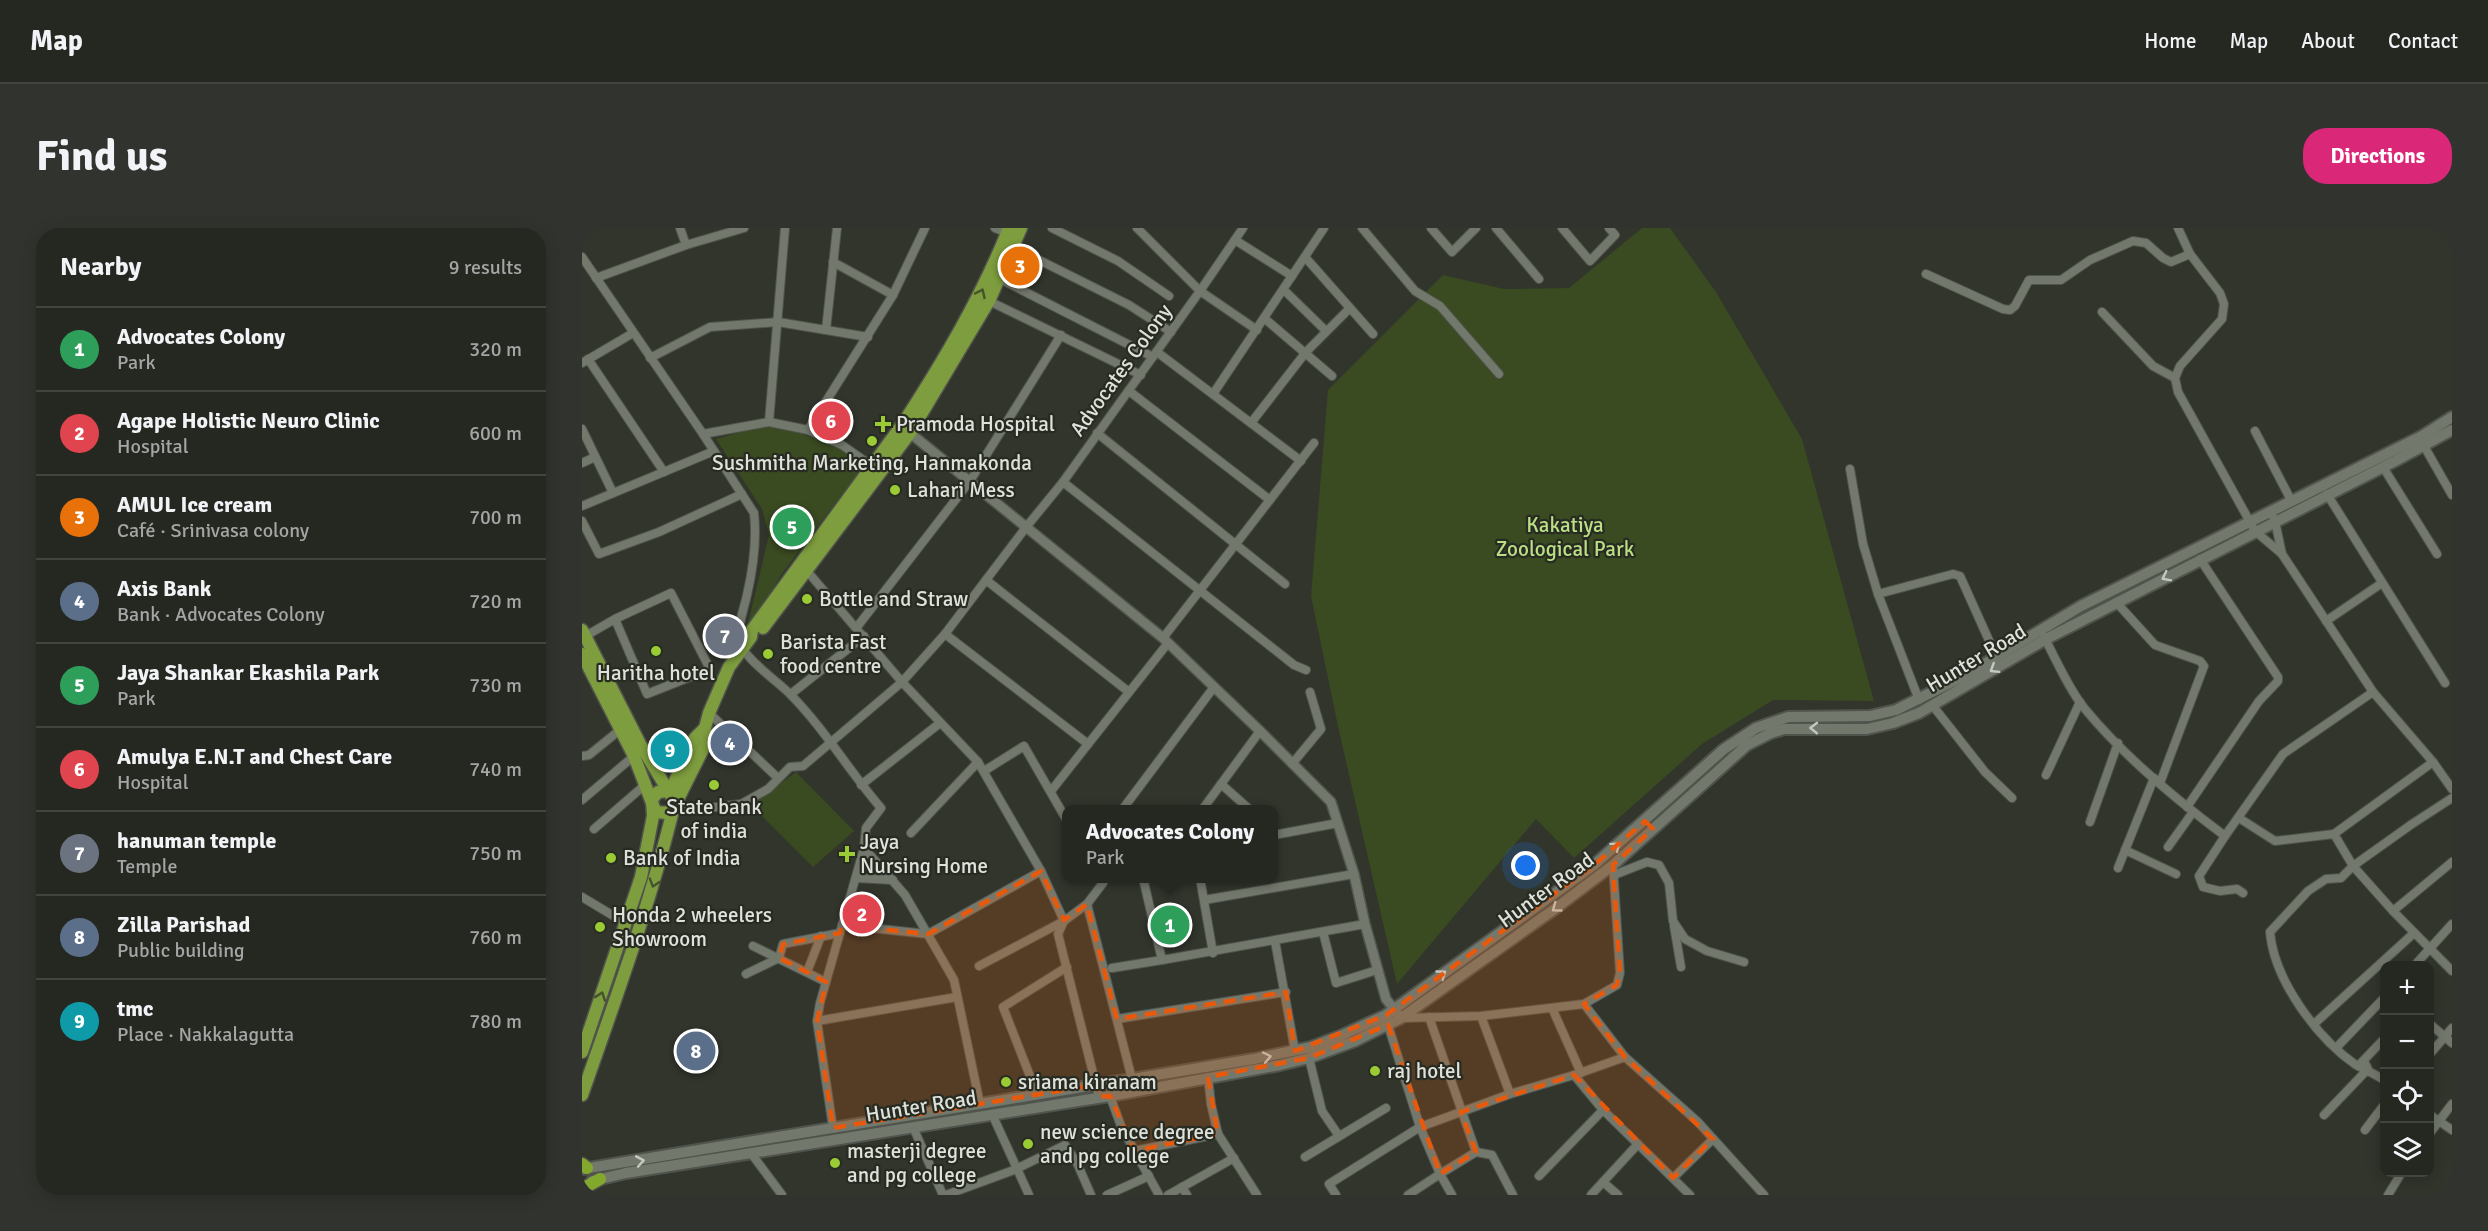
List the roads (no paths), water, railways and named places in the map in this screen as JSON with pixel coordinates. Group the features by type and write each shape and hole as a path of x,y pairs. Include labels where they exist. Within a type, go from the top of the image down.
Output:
{"highway":[{"path":"582,1189 600,1179"}],"main road":[{"path":"582,1095 640,930 674,807 706,742 705,728 709,713 729,667 751,637 758,633 807,571 910,433 989,301 1000,279 1013,235"},
{"path":"751,637 752,630 902,426 962,328 1013,235"},
{"name":"Hunter Road","path":"582,1183 1105,1096 1295,1051 1340,1036 1372,1022 1393,1009 1649,825 1747,745 1771,733 1795,728 1867,729 1881,727 1933,706 2043,634 2081,606 2327,494 2379,465 2452,417"},
{"name":"Hunter Road","path":"2273,517 2292,502 2424,446 2452,430"},
{"name":"Hunter Road","path":"584,1167 1132,1079 1201,1075 1309,1058 1354,1041 1401,1018 1613,870 1649,825 1724,749 1756,728 1788,717 1844,717 1883,713 1919,700 1996,656 2116,602 2200,559 2252,527"},
{"path":"582,654 634,756 652,804 657,812 667,813 674,807 674,797 657,773 583,635"},
{"path":"582,1052 586,1024 627,924 647,851 653,816 652,799 658,792 668,791 695,738 705,728"}],"street":[{"path":"680,228 686,245"},
{"path":"596,278 686,245 744,228"},
{"path":"769,422 785,228"},
{"path":"826,330 837,228"},
{"path":"808,430 893,295 925,228"},
{"path":"994,228 1013,235 1171,332"},
{"path":"1052,228 1118,261 1169,296"},
{"path":"1137,228 1200,291 1257,330"},
{"path":"1230,228 1292,276"},
{"path":"1213,394 1324,228"},
{"path":"1362,228 1415,291 1440,306 1499,374"},
{"path":"1431,228 1452,252 1476,228"},
{"path":"1496,228 1539,279"},
{"path":"1562,228 1590,261 1615,235 1609,228"},
{"path":"2178,228 2190,254 2220,293 2224,304 2222,319 2180,366 2175,378 2178,392 2252,527 2282,554 2373,692 2433,762 2452,789"},
{"name":"Advocates Colony","path":"674,807 692,810 741,804 768,789 790,766 802,766 902,682 945,634 1027,526 1064,482 1238,234"},
{"path":"1926,274 2010,310 2015,306 2029,280 2061,280 2090,260 2133,241 2140,240 2146,243 2166,261 2171,262 2190,254"},
{"path":"582,257 754,513 752,573 739,631 742,650 791,694 831,741 861,785 881,808 866,828 864,848 817,1021 833,1128"},
{"path":"1305,257 1373,334"},
{"path":"833,262 893,295"},
{"path":"1000,279 1155,355 1213,394 1301,461"},
{"path":"1284,290 1326,331"},
{"path":"989,301 1141,375"},
{"path":"1251,423 1305,352 1350,308"},
{"path":"2102,312 2153,366 2175,378"},
{"path":"1264,318 1332,376"},
{"path":"650,358 710,327 778,322 868,337"},
{"path":"633,333 585,361 664,472"},
{"path":"857,627 970,481 1061,335"},
{"path":"1129,391 1270,500"},
{"path":"703,434 769,422 808,430 842,445 872,466"},
{"path":"582,429 613,493"},
{"path":"2255,431 2292,502"},
{"path":"910,433 1027,526 1165,641 1331,802 1354,874 1386,999 1401,1018 1481,1016 1584,1004 1617,985 1620,973 1613,870 1647,862 1659,865 1669,883 1680,968"},
{"path":"1097,433 1285,584"},
{"path":"1051,791 1129,692 1199,591 1314,443"},
{"path":"2424,446 2452,495"},
{"path":"582,506 714,451"},
{"path":"582,463 595,457"},
{"path":"2379,465 2437,554"},
{"path":"1850,469 1863,544 1878,594 1919,700"},
{"path":"1064,482 1294,666 1306,670"},
{"path":"582,521 599,554 659,532 742,494"},
{"path":"2327,494 2445,683"},
{"path":"2273,517 2282,554"},
{"path":"2169,847 2190,809 2259,701 2278,681 2278,677 2200,559"},
{"path":"807,571 902,682 978,762 1041,871 1064,921 1058,934 1096,1085 1105,1096 1159,1195"},
{"path":"1878,594 1953,574 1960,576 1996,656"},
{"path":"986,580 1129,692"},
{"path":"2326,621 2382,583"},
{"path":"583,635 615,619 671,593 710,669 647,694 615,619"},
{"path":"2116,602 2155,645 2200,661 2204,666 2157,781 2118,868"},
{"path":"945,634 1088,744"},
{"path":"2043,634 2080,702 2157,781 2225,836"},
{"path":"791,694 864,636"},
{"path":"1126,805 1214,687"},
{"path":"1293,764 1321,729 1310,692"},
{"path":"2243,893 2234,888 2220,891 2206,889 2200,883 2199,876 2283,754 2373,692"},
{"path":"2046,775 2080,702"},
{"path":"1933,706 1985,772 2012,798"},
{"path":"709,713 778,778"},
{"path":"861,785 940,723"},
{"path":"582,756 590,755 621,729"},
{"path":"1206,805 1260,731"},
{"path":"2090,822 2118,743"},
{"path":"984,771 1024,746 1062,812"},
{"path":"582,800 634,756"},
{"path":"911,832 978,762"},
{"path":"2239,818 2275,841 2334,834 2433,762"},
{"path":"594,829 646,784"},
{"path":"1221,784 1245,805"},
{"path":"2380,1077 2336,1048 2314,1024 2279,970 2271,948 2270,932 2308,891 2326,879 2341,878 2352,866 2452,798"},
{"path":"1278,834 1338,823"},
{"path":"2334,834 2352,866 2452,971"},
{"path":"864,848 905,895 954,980 980,1104"},
{"path":"2125,850 2176,874"},
{"path":"2393,911 2452,862"},
{"path":"746,974 778,958 783,944 841,929 928,934 1041,871"},
{"path":"1203,900 1354,874"},
{"path":"856,878 893,880"},
{"path":"979,966 1064,921 1087,904 1103,883"},
{"path":"1144,883 1162,960"},
{"path":"1201,883 1213,953"},
{"path":"582,897 627,924"},
{"path":"1087,904 1132,1079"},
{"path":"1673,921 1685,939 1707,951 1744,962"},
{"path":"1112,969 1213,953 1365,924"},
{"path":"2418,961 2452,924"},
{"path":"1323,932 1336,983 1377,970"},
{"path":"2314,1024 2414,933"},
{"path":"807,972 820,936"},
{"path":"1275,941 1295,1051"},
{"path":"753,946 826,982"},
{"path":"1037,1094 1003,1007 1067,967"},
{"path":"1117,1019 1286,992"},
{"path":"817,1021 957,997"},
{"path":"2336,1048 2380,1003"},
{"path":"1584,1004 1625,1057 1713,1139 1764,1195"},
{"path":"1552,1008 1577,1074 1603,1110 1690,1195"},
{"path":"1481,1016 1510,1094"},
{"path":"1429,1017 1476,1152"},
{"path":"1388,1026 1420,1128 1452,1195"},
{"path":"2434,1028 2452,1043"},
{"path":"2434,1049 2452,1028"},
{"path":"2361,1064 2380,1044"},
{"path":"1335,1195 1329,1185 1420,1128 1510,1094 1625,1057"},
{"path":"1309,1058 1322,1111 1339,1136"},
{"path":"2324,1115 2368,1069"},
{"path":"1201,1075 1218,1134 1257,1195"},
{"path":"2434,1127 2452,1104"},
{"path":"1305,1157 1386,1108"},
{"path":"1539,1176 1603,1110"},
{"path":"2365,1130 2380,1111"},
{"path":"992,1114 1029,1195"},
{"path":"2434,1118 2452,1130"},
{"path":"913,1127 944,1195 1017,1169 1065,1145 1077,1163 1091,1195"},
{"path":"1134,1151 1218,1134"},
{"path":"1673,1178 1713,1139"},
{"path":"1591,1195 1638,1144"},
{"path":"1408,1195 1476,1152 1492,1155 1513,1195"},
{"path":"752,1154 782,1195"},
{"path":"1168,1195 1234,1158"},
{"path":"1107,1195 1149,1176"},
{"path":"2388,1195 2399,1177"},
{"path":"1603,1182 1618,1195"},
{"path":"1182,1187 1187,1195"}],"place":[{"name":"AMUL Ice cream","path":"1020,266"},
{"name":"Amulya E.N.T and Chest Care","path":"831,421"},
{"name":"Pramoda Hospital","path":"883,424"},
{"name":"Sushmitha Marketing, Hanmakonda","path":"872,441"},
{"name":"Lahari Mess","path":"895,490"},
{"name":"Jaya Shankar Ekashila Park","path":"792,527"},
{"name":"Bottle and Straw","path":"807,599"},
{"name":"hanuman temple","path":"725,636"},
{"name":"Haritha hotel","path":"656,651"},
{"name":"Barista Fast food centre","path":"768,654"},
{"name":"Axis Bank","path":"730,743"},
{"name":"tmc","path":"670,750"},
{"name":"State bank of india","path":"714,785"},
{"name":"Jaya Nursing Home","path":"847,854"},
{"name":"Bank of India","path":"611,858"},
{"name":"Agape Holistic Neuro Clinic","path":"862,914"},
{"name":"Advocates Colony","path":"1170,925"},
{"name":"Honda 2 wheelers Showroom","path":"600,927"},
{"name":"Zilla Parishad","path":"696,1051"},
{"name":"raj hotel","path":"1375,1071"},
{"name":"sriama kiranam","path":"1006,1082"},
{"name":"new science degree and pg college","path":"1028,1144"},
{"name":"masterji degree and pg college","path":"835,1163"}],"park label":[{"name":"Kakatiya Zoological Park","path":"1565,537"}]}
